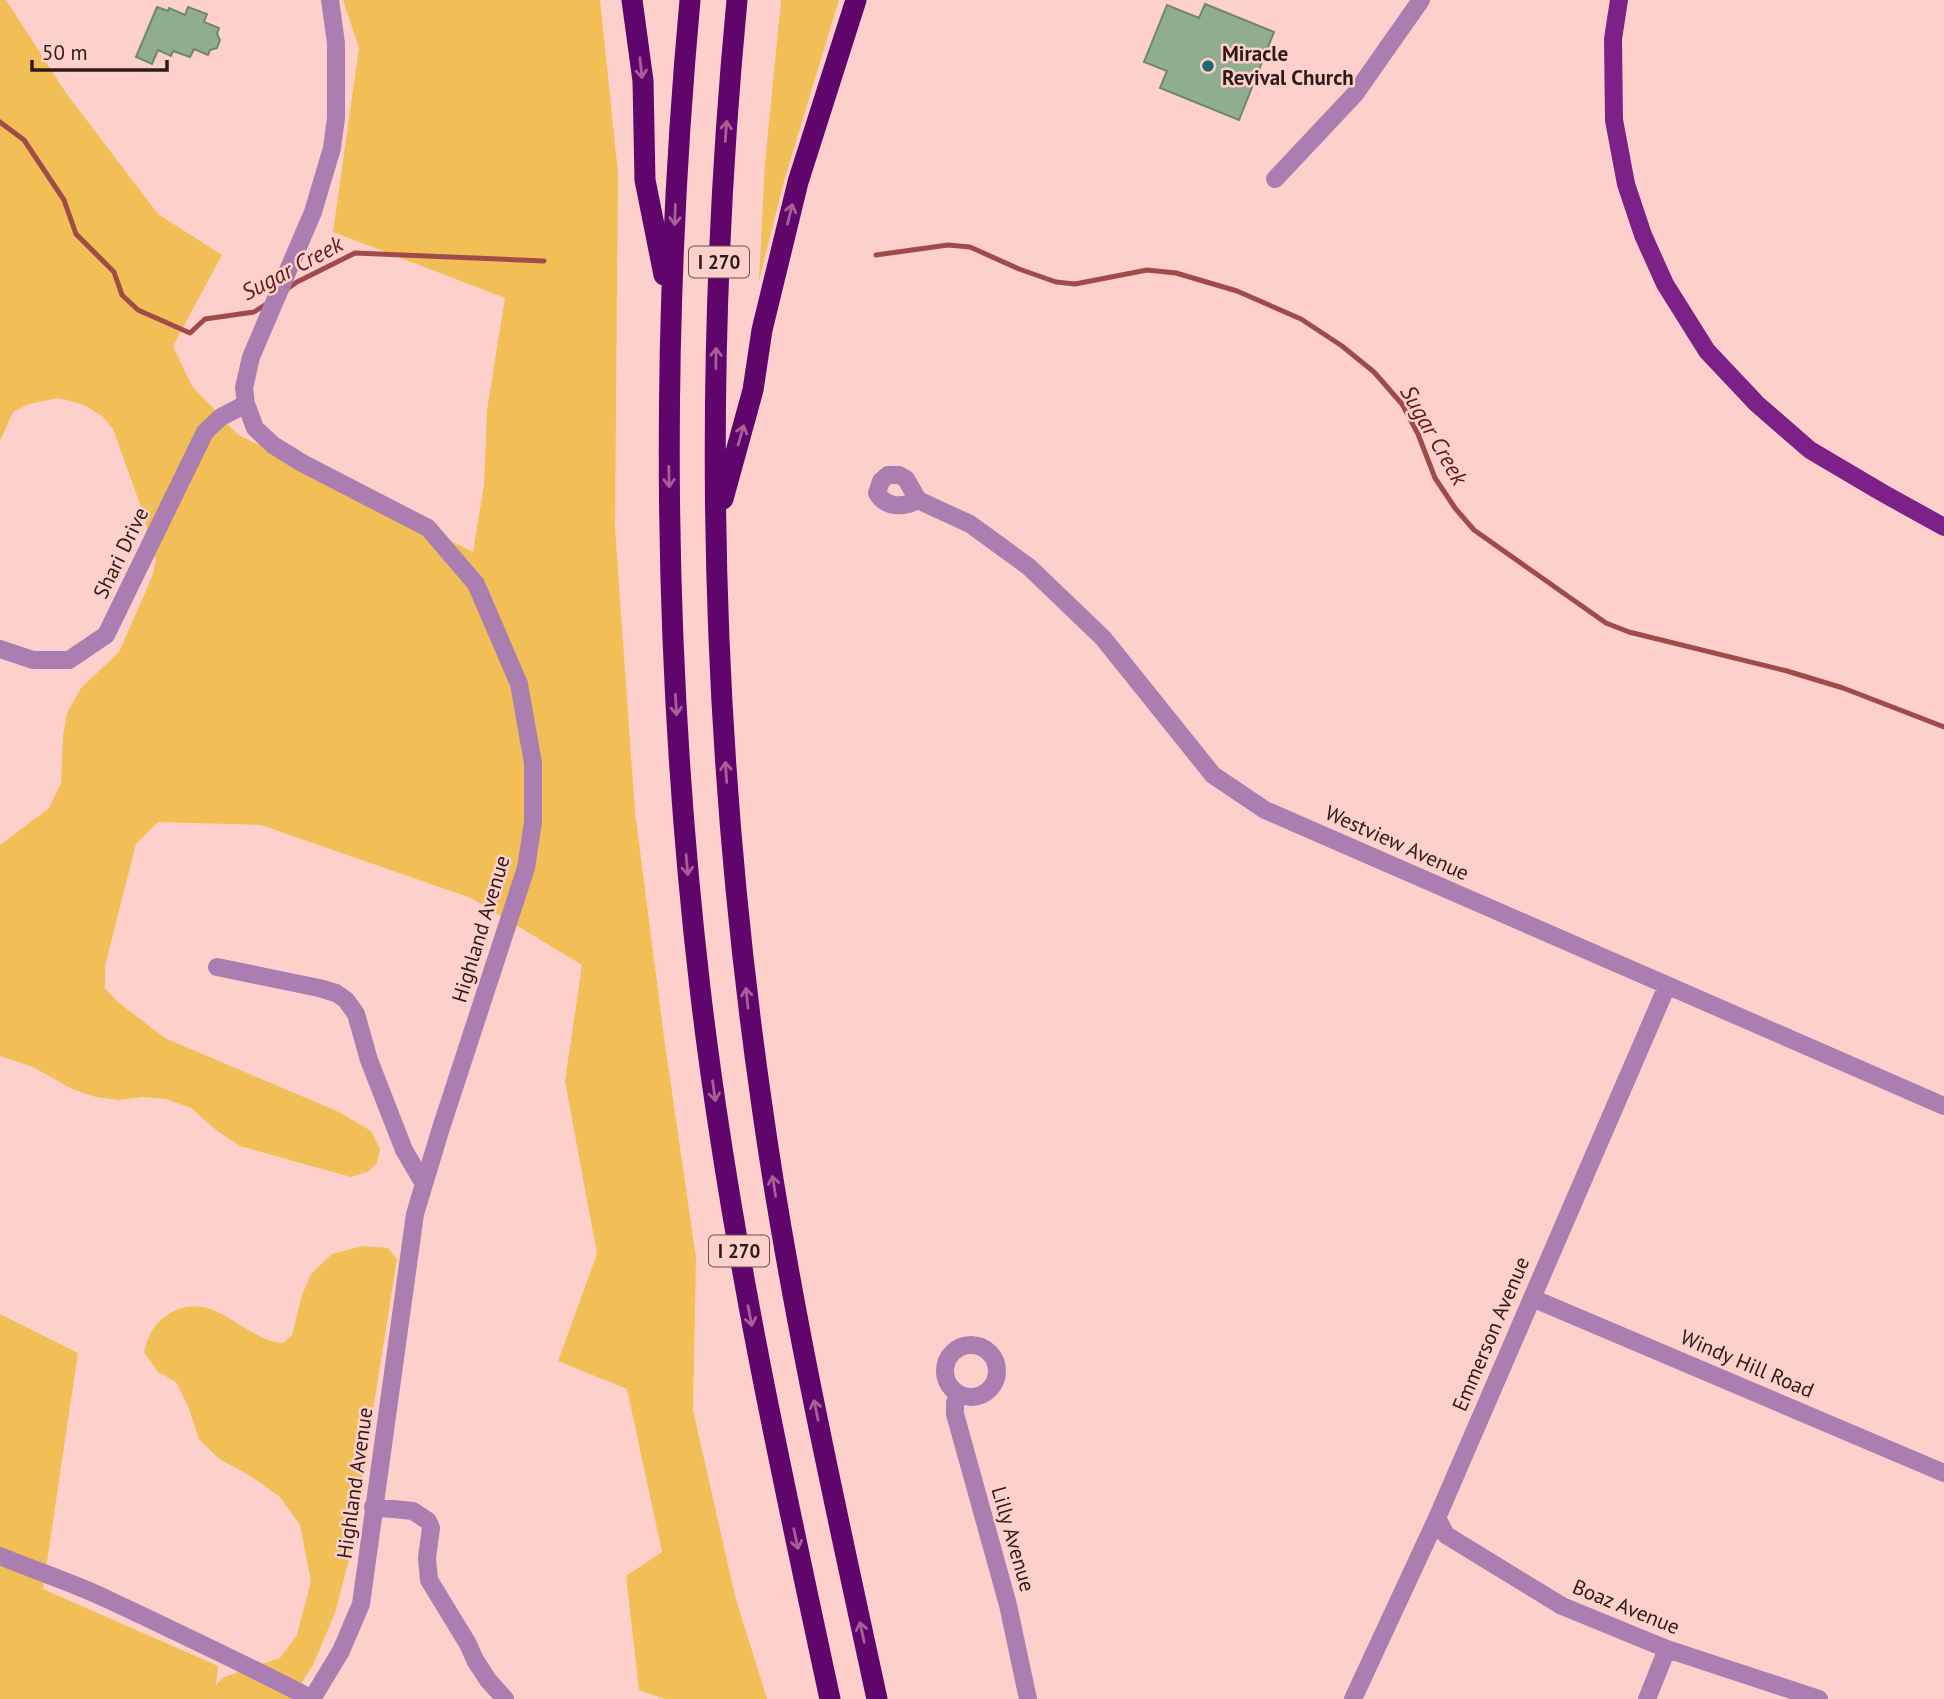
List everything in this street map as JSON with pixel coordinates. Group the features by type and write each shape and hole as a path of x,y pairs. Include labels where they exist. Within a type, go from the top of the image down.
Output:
{"highway":[{"path":"632,0 643,81 645,180 670,311"},
{"name":"I 270","path":"690,0 677,150 668,442 681,797 712,1084 743,1278 830,1699"},
{"name":"I 270","path":"737,0 725,140 715,415 720,663 729,817 761,1105 792,1294 877,1699"},
{"path":"716,525 753,390 762,330 798,182 856,0"}],"main road":[{"path":"1619,0 1613,39 1614,120 1626,184 1643,235 1665,284 1707,351 1766,412 1810,450 1944,527"}],"street":[{"path":"246,404 244,388 247,374 313,212 334,138 337,118 336,43 330,0"},
{"path":"1275,179 1355,94 1421,0"},
{"name":"Shari Drive","path":"0,649 33,660 69,660 106,635 205,432 221,417 246,404"},
{"name":"Highland Avenue","path":"246,404 255,428 273,445 302,463 428,528 476,584 519,684 533,763 533,822 526,868 415,1214 361,1604 341,1651 312,1699"},
{"name":"Westview Avenue","path":"918,500 970,524 1030,567 1103,638 1213,775 1265,810 1944,1106"},
{"path":"217,967 319,988 336,993 346,1000 356,1014 369,1060 404,1150 424,1184"},
{"name":"Emmerson Avenue","path":"1353,1699 1437,1518 1667,986"},
{"name":"Windy Hill Road","path":"1532,1297 1944,1473"},
{"name":"Lilly Avenue","path":"958,1394 955,1414 1009,1605 1028,1699"},
{"path":"373,1507 414,1511 428,1521 431,1528 427,1572 432,1587 488,1680 505,1699"},
{"name":"Boaz Avenue","path":"1437,1518 1447,1535 1562,1606 1667,1649 1819,1699"},
{"path":"0,1556 108,1599 312,1699"},
{"path":"1647,1699 1667,1649"}],"shaded area":[{"path":"0,0 6,0 66,93 158,214 222,255 173,346 192,386 237,434 473,552 484,485 487,410 505,298 333,232 359,48 343,0 600,0 618,173 615,528 635,812 696,1258 693,1410 735,1596 767,1699 665,1699 639,1690 626,1576 662,1552 627,1389 558,1361 597,1254 565,1081 582,965 471,898 261,825 158,822 136,844 105,966 105,988 119,1003 165,1038 339,1112 371,1131 380,1149 377,1163 367,1172 351,1177 240,1146 191,1108 166,1099 143,1097 119,1100 96,1097 72,1089 33,1067 0,1056 0,845 49,808 61,783 67,713 81,688 119,652 152,577 156,560 141,507 113,429 102,416 84,405 59,398 29,404 13,412 0,441"},
{"path":"781,0 839,0 784,181 759,280 765,163"},
{"path":"362,1246 388,1248 397,1259 350,1556 335,1613 313,1665 291,1699 0,1699 0,1314 78,1353 43,1589 218,1666 216,1685 224,1677 280,1658 297,1635 311,1581 300,1525 280,1497 249,1475 219,1459 199,1439 188,1406 176,1382 158,1372 144,1352 146,1345 162,1319 174,1311 189,1307 203,1307 217,1312 256,1334 283,1343 292,1335 302,1295 311,1274 332,1254"}],"building":[{"name":"Miracle Revival Church","path":"1205,4 1274,32 1239,120 1160,88 1167,71 1144,62 1167,5 1199,18"},
{"path":"157,7 168,11 169,8 185,15 188,7 207,14 204,22 219,28 217,34 220,40 217,48 210,50 208,55 194,49 190,57 173,51 171,56 158,50 152,64 136,57"}],"waterway":[{"name":"Sugar Creek","path":"0,122 24,140 64,200 76,234 114,272 122,295 138,310 190,333 205,319 254,312 268,303"},
{"name":"Sugar Creek","path":"876,255 948,245 970,247 1019,269 1056,282 1075,284 1147,270 1176,273 1237,291 1301,319 1342,346 1374,372 1402,404 1418,434 1435,478 1474,530 1606,623 1629,632 1787,671 1843,688 1944,727"},
{"name":"Sugar Creek","path":"287,289 355,253 544,261"}],"place":[{"name":"Miracle Revival Church","path":"1208,66"}]}
